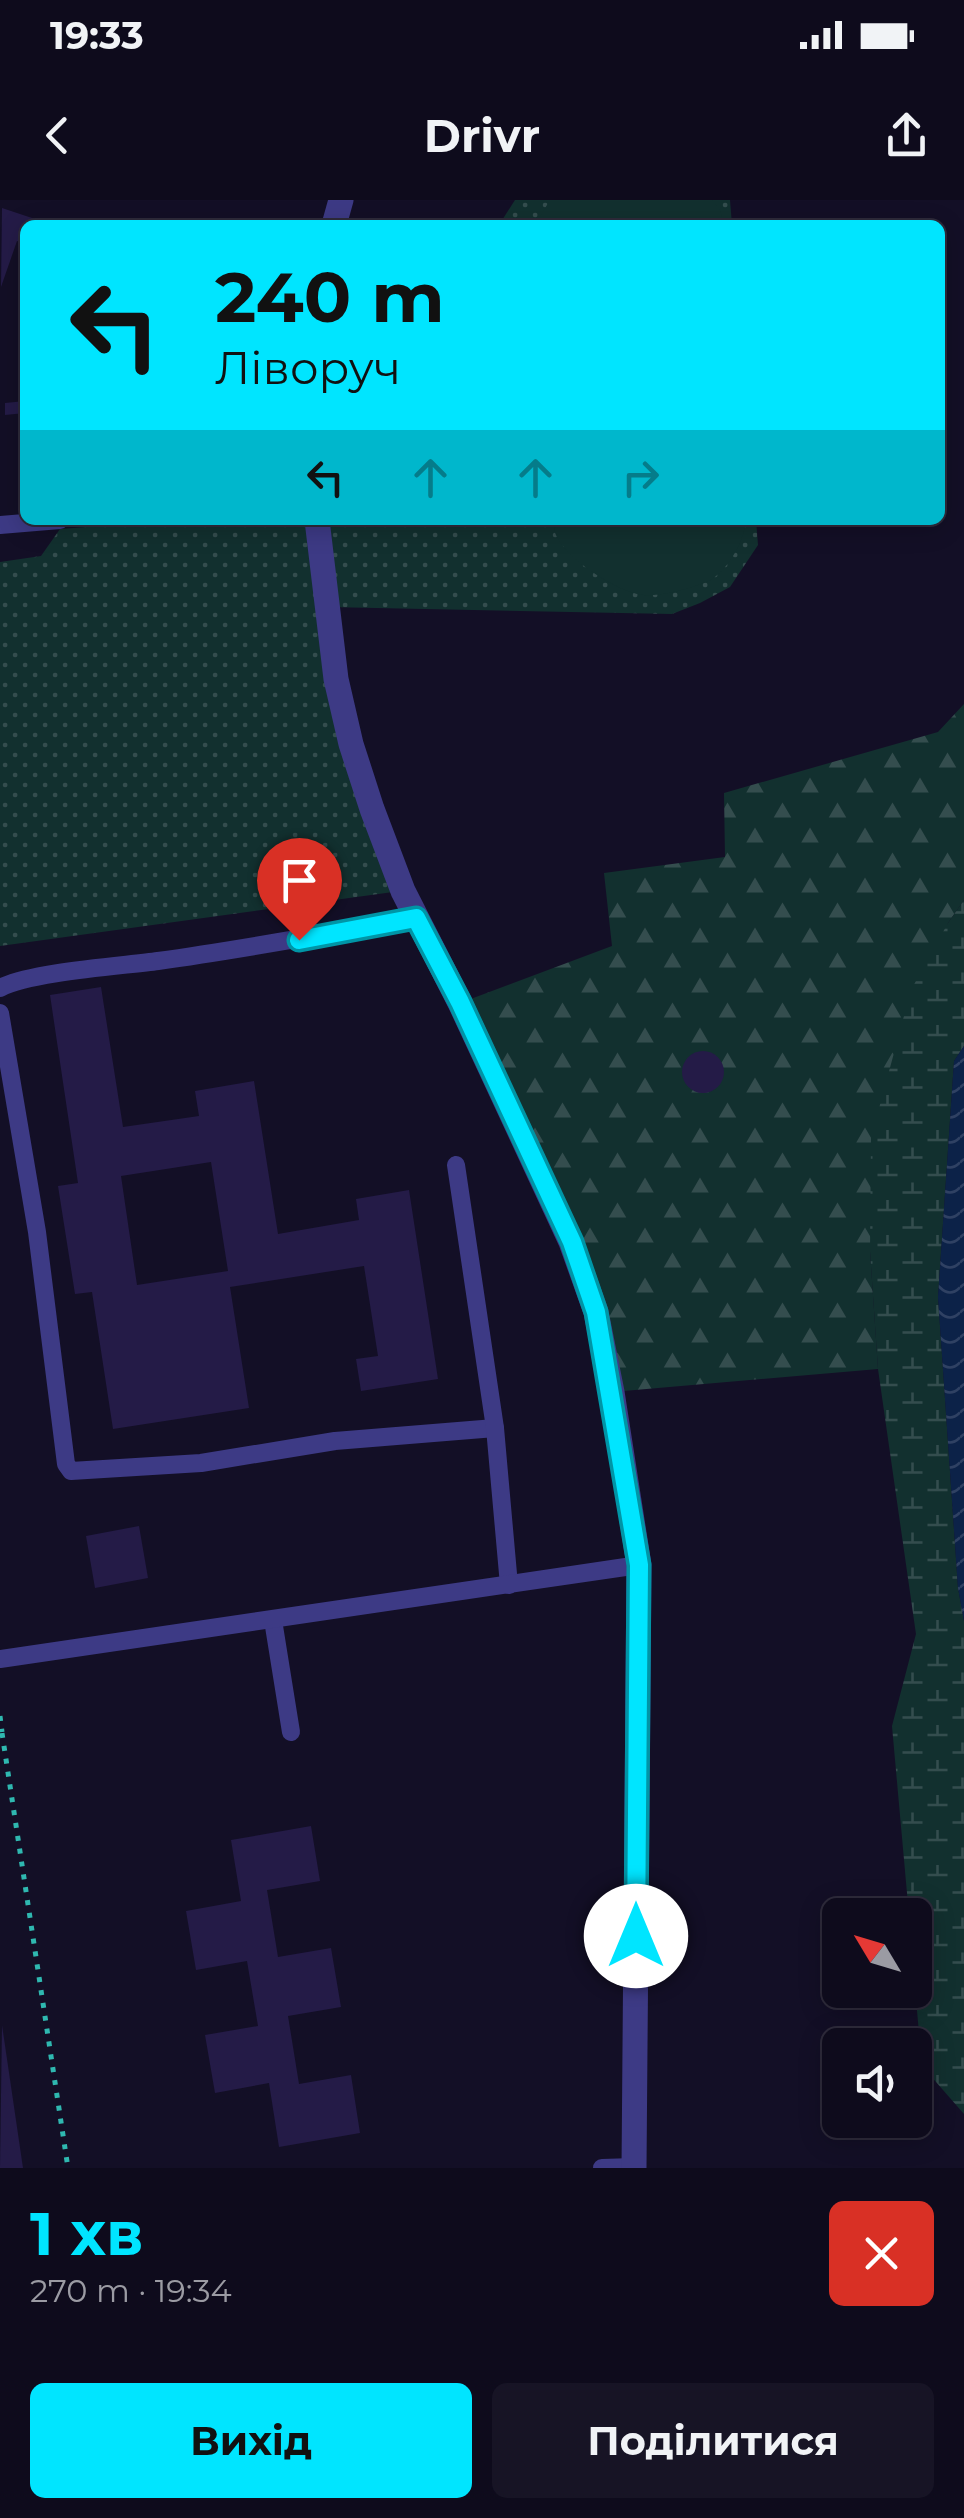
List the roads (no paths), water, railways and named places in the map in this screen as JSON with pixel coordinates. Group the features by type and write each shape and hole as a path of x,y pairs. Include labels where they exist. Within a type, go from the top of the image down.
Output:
{"street":[{"path":"318,525 336,679 372,810 416,918 460,1002 572,1242 590,1294 612,1392 639,1565 634,2168"}],"lane":[{"path":"0,988 61,974 262,947 416,918"},
{"path":"0,1013 37,1232 66,1464 71,1471 202,1464 335,1441 494,1428"},
{"path":"456,1165 494,1428 509,1585"},
{"path":"0,1659 639,1565"},
{"path":"272,1620 291,1732"},
{"path":"602,2168 634,2168"}],"water":[{"path":"964,1046 964,1621 958,1588 938,1297 954,1061"}]}
